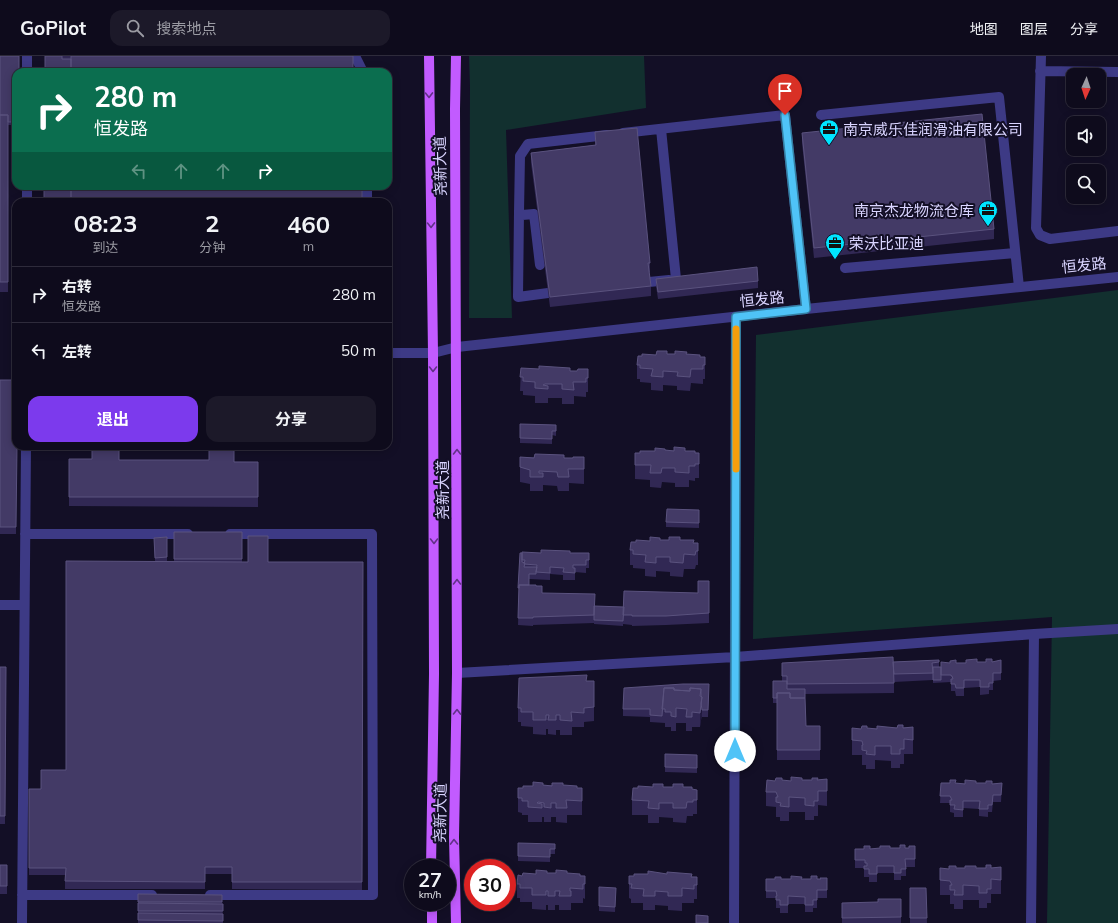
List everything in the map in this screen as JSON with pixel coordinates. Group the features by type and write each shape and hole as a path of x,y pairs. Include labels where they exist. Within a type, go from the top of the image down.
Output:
{"main road":[{"name":"尧新大道","path":"429,56 433,353 434,674 432,859"},
{"name":"尧新大道","path":"456,56 457,673 454,837 456,923"},
{"path":"432,911 432,923"}],"street":[{"path":"27,56 27,68"},
{"path":"355,56 360,68"},
{"path":"1041,56 1036,228 1040,235 1050,239 1118,231"},
{"path":"1040,71 1118,72"},
{"path":"821,115 999,97 1019,287"},
{"path":"548,293 518,297 520,156 528,144 785,115 806,309"},
{"path":"649,282 679,279 661,129"},
{"path":"519,212 522,215 534,214 540,265"},
{"path":"845,268 1015,253"},
{"name":"恒发路","path":"392,353 433,353 457,348 806,309 1118,277"},
{"path":"734,923 736,317"},
{"path":"22,923 26,450"},
{"path":"25,534 199,534"},
{"path":"197,895 373,895 372,534 222,534"},
{"path":"0,605 24,605"},
{"path":"457,673 735,657 1118,629"},
{"path":"1031,923 1034,634"},
{"path":"22,895 165,895"}],"green space":[{"path":"469,56 644,56 646,108 506,130 512,318 469,318"},
{"path":"1118,290 1118,923 1047,923 1052,617 753,639 756,335"}],"building":[{"path":"0,56 19,56 19,68 12,68 12,122 8,122 8,115 0,115"},
{"path":"45,56 62,56 62,59 71,59 71,68 45,68"},
{"path":"71,56 353,56 353,68 71,68"},
{"path":"982,114 994,229 814,248 802,133"},
{"path":"0,115 8,115 8,282 0,282"},
{"path":"637,128 651,286 550,297 531,153 596,145 595,132"},
{"path":"44,190 71,190 71,198 44,198"},
{"path":"71,190 362,190 362,198 71,198"},
{"path":"757,267 758,281 658,292 656,279"},
{"path":"657,351 667,351 667,354 675,354 675,351 687,352 686,354 700,355 700,357 705,357 705,365 703,365 703,369 691,369 690,377 677,376 678,372 663,371 663,377 651,376 653,369 640,368 640,365 637,365 638,356 642,356 642,354 656,355"},
{"path":"539,366 570,368 570,371 588,369 588,378 586,378 586,382 573,382 574,390 562,389 562,384 543,385 548,386 548,389 535,388 535,382 523,381 523,377 520,377 521,368 539,369"},
{"path":"0,380 12,380 12,450 17,450 16,527 0,527"},
{"path":"520,424 556,425 556,431 552,431 552,439 520,438"},
{"path":"674,447 685,448 685,451 695,451 695,453 699,453 699,464 689,466 689,473 675,472 675,468 662,468 661,473 650,473 651,465 635,465 635,453 640,453 640,451 655,451 655,448 674,451"},
{"path":"92,450 119,450 119,460 209,460 209,450 234,450 234,462 258,462 258,497 69,497 69,459 92,459"},
{"path":"535,454 564,455 564,458 584,457 584,469 568,469 569,477 558,477 557,472 539,471 539,473 543,473 543,477 530,477 530,470 520,467 520,457 534,458"},
{"path":"667,509 699,510 699,523 666,522"},
{"path":"174,532 242,532 242,559 174,559"},
{"path":"248,536 268,536 268,562 363,562 362,882 232,882 232,867 205,867 205,882 65,881 66,868 29,868 29,789 41,789 41,770 66,770 66,561 248,562"},
{"path":"167,537 167,557 155,558 154,538"},
{"path":"650,537 660,538 660,540 669,540 669,537 680,537 680,540 694,540 693,543 698,543 698,551 696,551 695,555 684,554 683,563 670,562 670,557 656,557 656,563 645,562 646,555 633,554 633,550 630,550 631,542 636,542 636,540 650,541"},
{"path":"541,550 589,553 589,560 586,560 586,565 573,565 573,568 575,568 575,573 563,572 564,568 550,567 550,573 536,572 537,565 524,564 525,560 522,560 522,552 541,553"},
{"path":"520,553 522,553 522,562 525,563 524,567 537,567 536,574 529,574 529,585 519,585 518,588"},
{"path":"698,581 709,581 709,613 666,616 623,615 624,591 698,593"},
{"path":"519,585 542,586 542,593 595,594 594,615 518,618"},
{"path":"594,606 624,607 623,621 594,620"},
{"path":"893,657 894,683 787,684 787,676 782,676 782,663"},
{"path":"977,659 977,662 986,662 986,659 992,659 992,662 1001,660 1001,673 993,673 993,683 989,683 989,687 980,687 980,680 964,680 964,688 956,688 955,684 951,684 951,679 953,679 951,675 941,675 941,662 950,663 950,661 956,660 956,663 966,663 966,660"},
{"path":"939,660 939,662 932,663 933,673 894,674 893,662"},
{"path":"0,667 6,667 5,816 0,816"},
{"path":"933,667 941,667 941,680 933,680"},
{"path":"587,675 586,681 594,681 594,707 584,708 584,713 571,712 572,721 560,720 560,715 556,715 556,720 548,720 549,715 546,715 546,720 533,720 533,712 521,712 521,708 518,708 519,678"},
{"path":"773,681 787,681 787,689 805,689 805,698 790,698 790,693 777,693 777,698 773,698"},
{"path":"683,684 709,684 708,710 702,710 701,689 690,688 690,691 664,688 662,716 650,715 650,709 623,709 624,688"},
{"path":"664,688 690,691 690,688 701,689 700,696 702,697 700,713 692,712 692,717 686,717 687,709 676,708 676,717 671,716 671,712 665,712 665,709 662,709"},
{"path":"777,693 790,693 790,698 805,698 806,726 820,726 820,750 777,750"},
{"path":"898,725 903,725 903,728 913,727 913,740 904,739 904,749 900,749 900,754 891,754 891,746 875,746 875,755 866,754 867,751 862,750 862,741 852,740 852,728 861,729 862,726 867,726 867,728 877,729 877,726 897,728"},
{"path":"665,754 697,755 697,768 665,767"},
{"path":"791,777 802,778 802,780 812,780 812,778 818,778 817,780 827,779 827,791 818,791 818,801 814,801 814,806 805,805 805,798 789,797 789,807 780,806 781,803 776,802 776,797 778,797 776,792 766,792 767,780 775,781 776,778 782,778 782,780 791,781"},
{"path":"950,780 956,780 955,783 965,784 965,780 976,781 976,783 986,783 986,781 992,781 992,784 1002,783 1001,795 993,795 992,805 988,805 988,809 979,809 980,801 963,801 963,810 954,809 955,805 950,805 950,800 952,800 950,796 940,796 941,783 950,783"},
{"path":"533,782 552,786 552,783 563,783 563,785 577,786 577,788 582,788 582,801 566,800 567,808 556,808 556,803 551,803 551,808 544,807 544,803 538,802 537,803 542,804 542,808 528,807 528,801 522,801 522,798 518,798 518,788 523,788 523,786 533,786"},
{"path":"653,784 663,784 663,787 673,787 673,784 683,784 683,787 692,787 692,789 697,790 697,800 687,802 686,808 673,808 673,803 659,803 659,809 648,808 649,801 632,800 633,788 638,788 638,786 653,787"},
{"path":"518,843 555,844 555,849 550,849 550,857 518,856"},
{"path":"900,845 905,845 905,848 915,846 915,859 905,859 906,869 901,869 901,873 894,873 894,866 877,866 877,874 869,874 869,869 864,869 864,866 867,866 865,860 855,860 855,849 864,849 864,846 870,846 870,849 880,848 880,846 900,848"},
{"path":"0,865 7,865 7,886 0,886"},
{"path":"986,865 991,865 991,868 1001,867 1001,880 991,879 991,889 987,889 987,893 979,893 979,886 963,885 963,895 954,895 955,890 950,890 950,885 952,885 950,881 940,880 940,868 949,869 949,866 965,868 965,866 976,866 976,868 986,868"},
{"path":"536,870 547,871 547,873 556,873 556,870 580,874 580,876 585,876 585,884 583,884 583,889 570,888 571,896 559,896 560,891 555,891 555,896 548,896 548,891 546,891 546,895 532,895 532,888 520,888 520,884 517,884 518,875 522,876 523,873 536,874"},
{"path":"648,871 667,874 667,872 692,874 691,877 697,877 697,885 694,885 694,889 682,888 682,896 668,896 668,892 655,891 655,896 643,896 644,889 631,888 632,884 629,884 629,876 634,876 634,874 648,874"},
{"path":"791,876 802,877 801,879 811,879 811,876 817,876 817,879 827,878 827,890 817,890 817,900 813,900 813,905 805,905 805,897 788,896 788,905 780,905 780,900 776,900 776,891 766,891 766,879 781,877 781,879 791,879"},
{"path":"599,887 616,888 615,907 599,906"},
{"path":"910,888 926,888 927,918 910,918"},
{"path":"138,894 222,895 222,902 138,902"},
{"path":"878,899 901,899 901,917 842,918 842,903 878,902"},
{"path":"138,903 223,904 223,911 138,911"},
{"path":"138,913 223,914 223,921 138,920"},
{"path":"696,915 708,916 708,923 696,923"}],"slow traffic":[{"path":"736,329 736,469"}],"place":[{"name":"南京威乐佳润滑油有限公司","path":"829,146"},
{"name":"南京杰龙物流仓库","path":"988,227"},
{"name":"荣沃比亚迪","path":"835,260"}],"route":[{"path":"735,751 736,317 806,309 785,115"}]}
